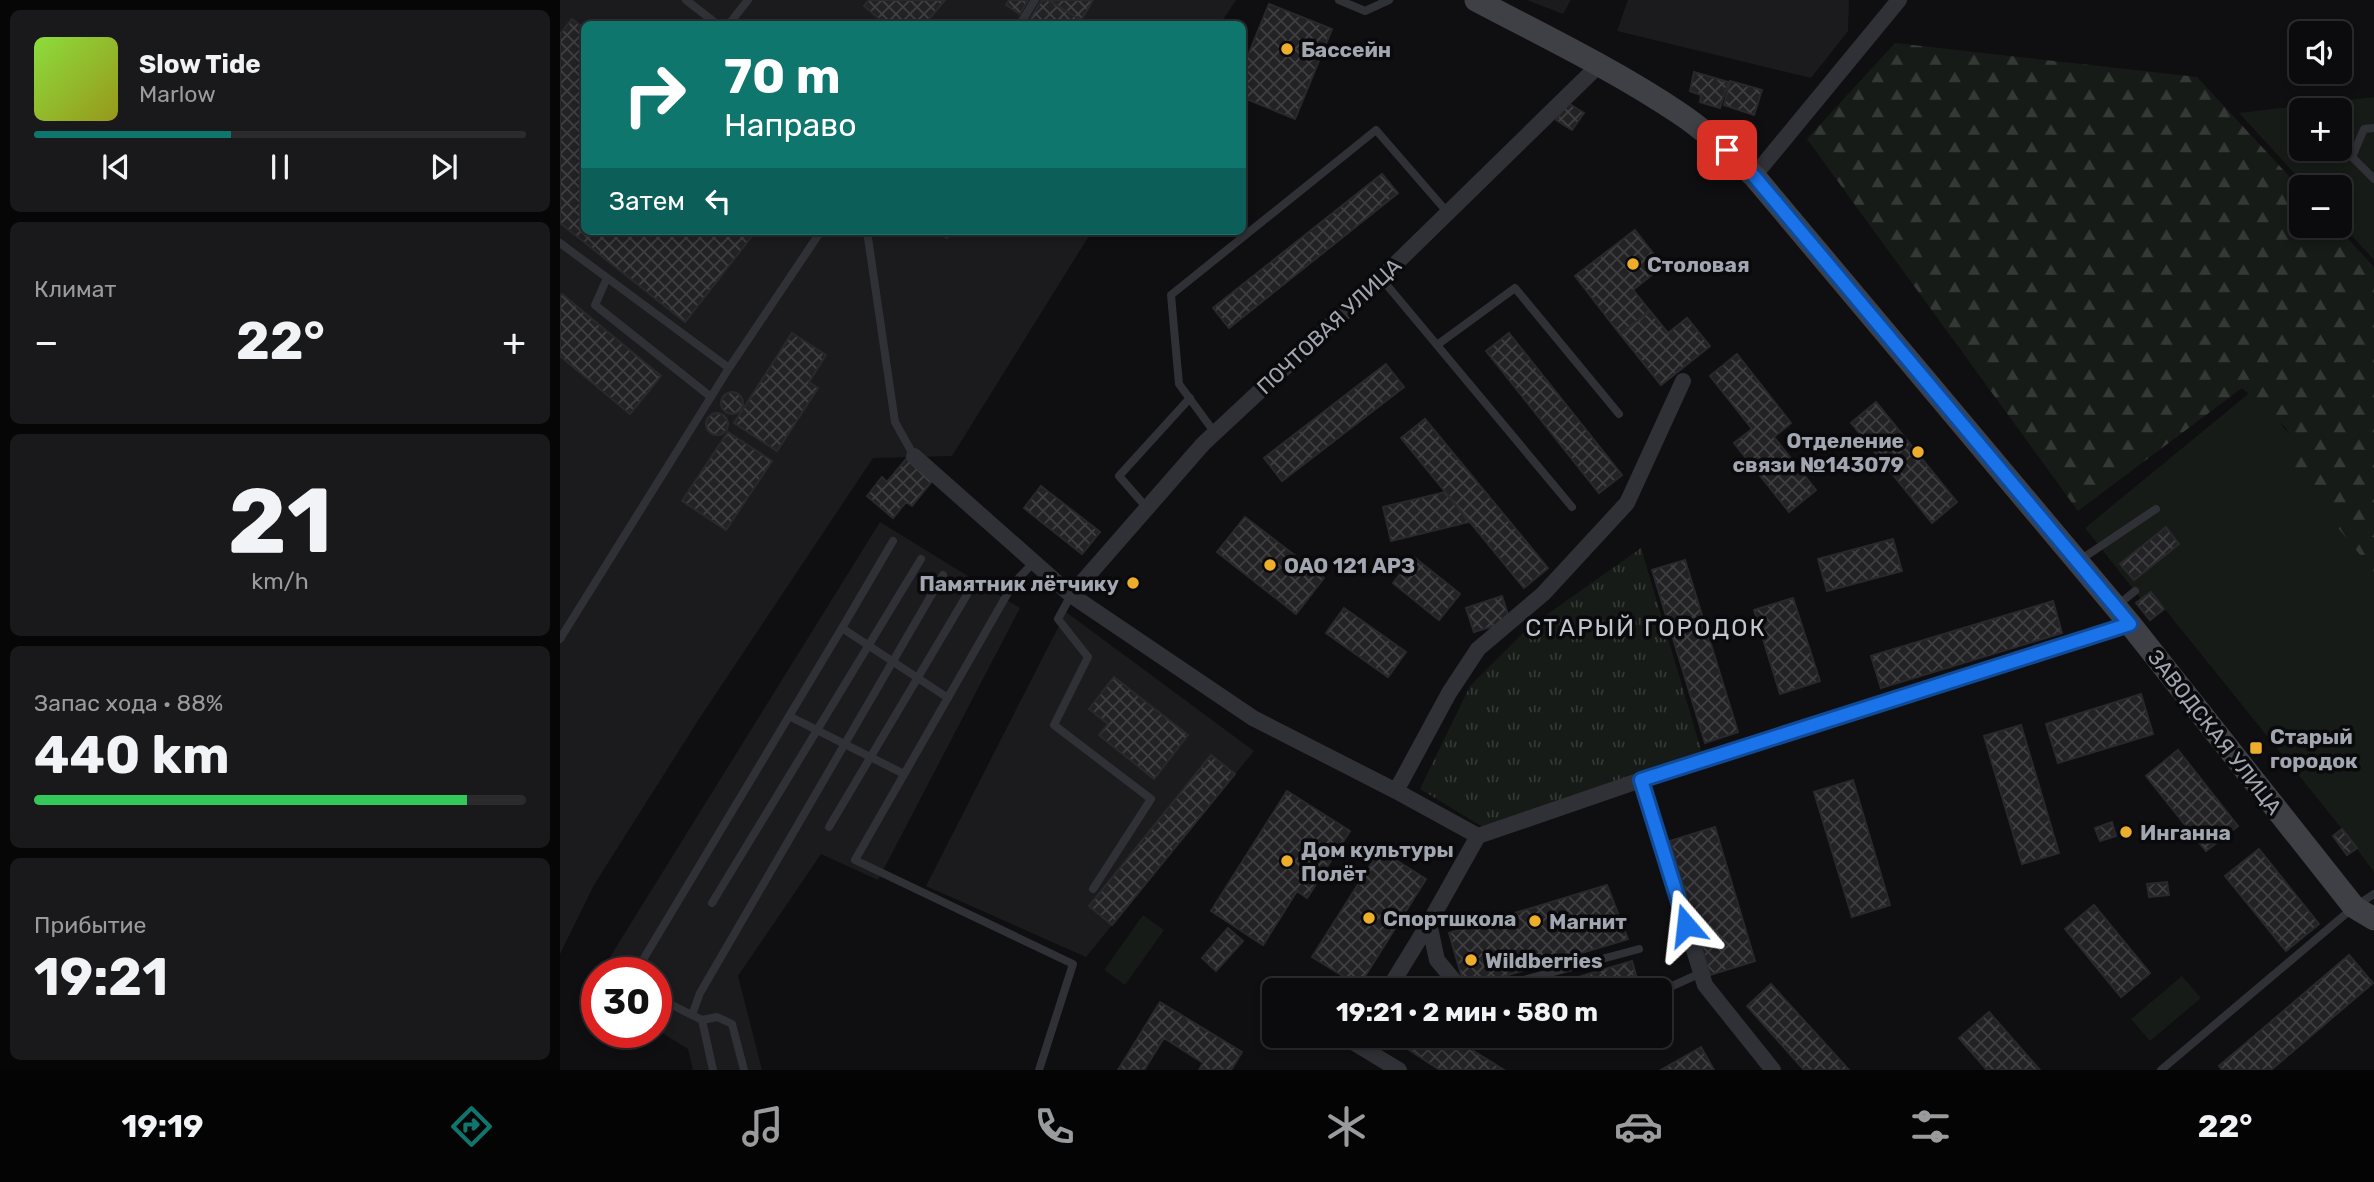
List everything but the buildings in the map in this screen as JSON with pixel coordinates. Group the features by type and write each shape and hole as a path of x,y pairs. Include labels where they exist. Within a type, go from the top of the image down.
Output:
{"main road":[{"name":"ЗАВОДСКАЯ УЛИЦА","path":"1476,0 1680,113 1727,150 1754,176 2123,616 2354,907"},
{"path":"2354,907 2374,919"}],"street":[{"path":"1754,176 1899,0"},
{"name":"ПОЧТОВАЯ УЛИЦА","path":"1071,595 1214,433 1448,214 1598,66"},
{"path":"1396,791 1449,693 1478,649 1543,594 1627,503 1683,381"},
{"path":"914,456 1071,595 1253,718 1478,836"},
{"path":"1395,978 1478,836 2123,616"},
{"path":"1641,780 1705,985 1773,1070"},
{"name":"ЗАВОДСКАЯ УЛИЦА","path":"2354,907 2374,932"},
{"path":"1429,923 1437,960 1452,978"},
{"path":"1363,1048 1399,1070"}],"lane":[{"path":"686,0 713,21"},
{"path":"731,21 748,0"},
{"path":"1022,21 1035,0"},
{"path":"1339,0 1365,11 1389,0"},
{"path":"2374,128 2364,129 2352,157 2374,179"},
{"path":"1246,235 1376,130 1448,214"},
{"path":"560,639 729,368 818,235"},
{"path":"868,235 895,422 914,456"},
{"path":"1214,433 1179,384 1171,295 1246,235"},
{"path":"560,243 729,368"},
{"path":"607,278 596,305 711,397"},
{"path":"1381,278 1572,507"},
{"path":"1437,345 1514,288 1619,414"},
{"path":"1147,508 1119,476 1190,398"},
{"path":"2078,562 2156,509"},
{"path":"645,957 893,541"},
{"path":"712,903 921,559"},
{"path":"1033,563 1013,584 855,860 1073,964 1039,1070"},
{"path":"692,1015 699,993 943,575"},
{"path":"830,827 971,589"},
{"path":"2123,616 2135,592"},
{"path":"1071,595 1058,619 1088,657 1054,725 1151,799 1093,889"},
{"path":"842,628 948,698"},
{"path":"789,716 904,774"},
{"path":"2161,1070 2354,907 2374,894"},
{"path":"1531,978 1639,949"},
{"path":"1672,986 1701,973"},
{"path":"672,1004 702,1020 717,1017 732,1024 744,1070"},
{"path":"702,1020 713,1070"}],"shaded area":[{"path":"560,0 1236,0 1222,21 581,21 581,235 1090,235 952,456 873,458 699,719 594,885 560,954"},
{"path":"1527,0 1571,0 1563,14"},
{"path":"1628,0 1849,0 1848,31 1811,78 1617,31"},
{"path":"880,522 1020,608 878,880 821,854 738,976 762,1070 693,1070 688,1049 672,1039 672,957 610,957"},
{"path":"1066,612 1254,751 1086,957 926,886"}],"green space":[{"path":"1895,43 2197,77 2289,176 2289,238 2347,238 2374,267 2374,572 2292,471 2295,448 2286,428 2242,388 2078,511 1807,139"},
{"path":"2374,97 2374,260 2352,236 2352,175 2296,175 2239,113 2289,107 2289,161 2352,161 2352,100"},
{"path":"2253,390 2374,538 2374,872 2151,592 2141,599 2085,528"},
{"path":"1641,548 1702,753 1483,827 1420,789 1470,686 1528,628"},
{"path":"1143,915 1164,930 1125,985 1104,970"},
{"path":"2182,976 2201,998 2150,1041 2131,1019"}],"place":[{"name":"Бассейн","path":"1287,49"},
{"name":"Столовая","path":"1633,264"},
{"name":"Отделение связи №143079","path":"1918,452"},
{"name":"OAO 121 АРЗ","path":"1270,565"},
{"name":"Памятник лётчику","path":"1133,583"},
{"name":"Старый городок","path":"2256,748"},
{"name":"Инганна","path":"2126,832"},
{"name":"Дом культуры Полёт","path":"1287,861"},
{"name":"Спортшкола","path":"1369,918"},
{"name":"Магнит","path":"1535,921"},
{"name":"Wildberries","path":"1471,960"}],"district":[{"name":"СТАРЫЙ ГОРОДОК","path":"1646,628"}],"route":[{"path":"1686,925 1641,780 2130,624 1754,176 1727,150"}]}
